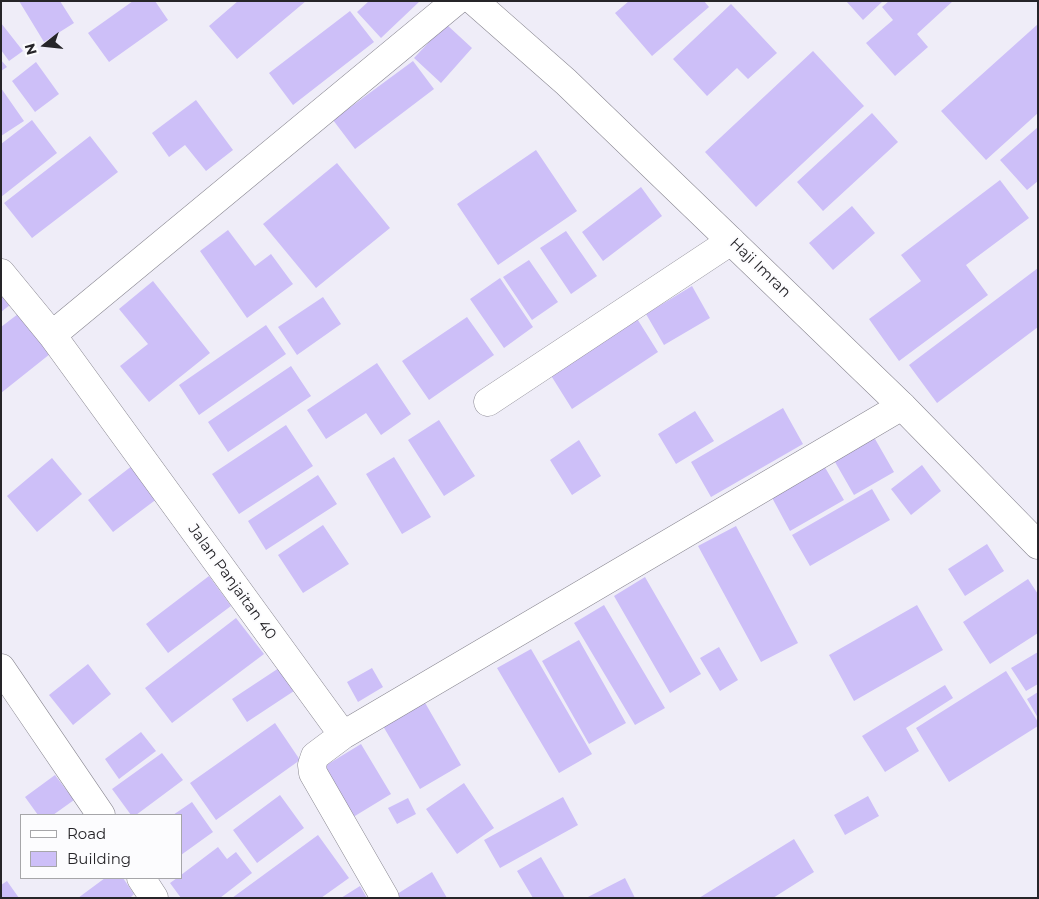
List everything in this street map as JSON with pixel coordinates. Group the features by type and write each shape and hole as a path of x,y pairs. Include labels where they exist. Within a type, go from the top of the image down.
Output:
{"street":[{"path":"52,335 456,1"},
{"name":"Haji Imran","path":"474,1 566,82 732,240 902,406 1038,545"},
{"path":"488,402 732,240"},
{"name":"Jalan Panjaitan 40","path":"1,273 52,335 343,735"},
{"path":"385,898 313,773 312,765 315,756 343,735 902,406"},
{"path":"1,668 100,814"},
{"path":"142,879 154,898"}],"building":[{"path":"19,1 60,1 74,23 44,42"},
{"path":"133,1 155,1 168,20 109,62 88,33"},
{"path":"238,1 306,1 237,59 209,26"},
{"path":"369,1 420,1 381,38 357,12"},
{"path":"629,1 704,1 709,7 652,56 615,13"},
{"path":"846,1 883,1 863,20"},
{"path":"889,1 953,1 917,34 928,47 895,76 866,43 893,20 882,7"},
{"path":"731,4 777,53 748,79 737,68 707,96 673,59"},
{"path":"350,11 374,42 293,105 269,73"},
{"path":"1,23 23,51 9,61 1,50"},
{"path":"446,24 472,48 441,83 414,58"},
{"path":"1038,24 1038,113 986,160 941,111"},
{"path":"813,51 864,106 756,207 705,152"},
{"path":"1,60 7,67 1,71"},
{"path":"413,61 434,89 355,149 333,120"},
{"path":"36,62 59,94 35,112 12,81"},
{"path":"1,88 24,121 1,136"},
{"path":"196,100 233,150 206,171 185,145 169,157 152,133"},
{"path":"872,113 898,142 823,211 797,182"},
{"path":"32,120 57,153 1,197 1,144"},
{"path":"1038,127 1038,181 1027,190 1000,160"},
{"path":"90,136 118,172 32,238 4,203"},
{"path":"536,150 577,211 498,265 457,204"},
{"path":"337,163 390,228 316,288 263,224"},
{"path":"1000,180 1029,218 966,265 988,295 899,361 869,319 921,281 901,255"},
{"path":"641,187 662,216 603,261 582,232"},
{"path":"852,206 875,233 833,270 809,243"},
{"path":"228,230 255,266 271,254 293,284 247,318 200,251"},
{"path":"566,231 597,276 571,294 540,248"},
{"path":"529,260 558,302 532,320 503,277"},
{"path":"1038,268 1038,327 937,403 909,365"},
{"path":"1,274 20,297 1,312"},
{"path":"500,278 533,327 504,348 470,299"},
{"path":"153,281 210,353 149,402 120,366 148,344 119,309"},
{"path":"692,286 710,318 664,345 646,314"},
{"path":"323,297 341,324 297,355 278,327"},
{"path":"18,314 50,354 1,393 1,327"},
{"path":"467,317 494,355 429,400 402,361"},
{"path":"636,317 658,352 572,409 550,374"},
{"path":"266,325 286,354 199,415 179,385"},
{"path":"377,363 411,414 381,435 366,413 326,439 307,410"},
{"path":"291,366 311,396 228,452 208,422"},
{"path":"783,408 803,444 711,497 691,462"},
{"path":"695,411 714,441 676,464 658,434"},
{"path":"439,420 475,476 444,496 408,440"},
{"path":"286,425 313,466 239,514 212,474"},
{"path":"871,432 894,472 854,495 831,455"},
{"path":"579,440 601,476 572,495 550,460"},
{"path":"394,457 431,517 402,534 366,474"},
{"path":"52,458 82,494 37,532 7,496"},
{"path":"137,462 162,495 113,532 88,500"},
{"path":"823,464 844,500 790,531 770,494"},
{"path":"922,465 941,491 911,515 891,489"},
{"path":"318,475 337,504 266,550 248,521"},
{"path":"872,489 890,520 810,566 792,535"},
{"path":"323,525 349,564 303,593 278,555"},
{"path":"736,526 798,643 761,662 698,546"},
{"path":"987,544 1004,571 965,596 948,569"},
{"path":"209,576 231,606 168,653 146,624"},
{"path":"645,577 701,674 670,693 614,596"},
{"path":"1028,579 1038,594 1038,633 990,664 963,622"},
{"path":"604,605 665,708 635,725 574,623"},
{"path":"917,605 943,650 854,701 829,655"},
{"path":"236,618 264,654 172,723 145,688"},
{"path":"579,640 626,723 589,744 542,661"},
{"path":"719,647 738,680 720,691 700,658"},
{"path":"531,649 592,754 559,773 497,668"},
{"path":"1038,652 1038,684 1026,691 1011,668"},
{"path":"88,664 111,694 73,725 49,695"},
{"path":"282,666 297,689 247,722 232,699"},
{"path":"372,668 383,687 358,702 347,682"},
{"path":"1006,671 1038,722 1038,726 949,782 916,728"},
{"path":"945,685 953,698 906,728 919,751 885,772 862,736"},
{"path":"1038,692 1038,718 1027,699"},
{"path":"424,701 461,765 420,789 383,726"},
{"path":"275,723 300,760 216,820 190,783"},
{"path":"141,732 156,751 119,779 105,759"},
{"path":"361,744 391,794 350,819 320,769"},
{"path":"162,753 183,780 137,814 130,814 112,789"},
{"path":"55,775 74,800 54,814 37,814 25,797"},
{"path":"464,783 494,828 457,854 426,809"},
{"path":"280,795 304,828 257,863 233,830"},
{"path":"868,796 879,816 845,835 834,815"},
{"path":"563,797 578,825 500,868 484,840"},
{"path":"408,798 416,814 397,824 388,808"},
{"path":"192,802 213,832 182,854 182,814 174,814"},
{"path":"318,835 349,878 321,898 232,898"},
{"path":"794,839 814,872 773,898 699,898"},
{"path":"218,847 227,859 236,852 252,873 220,898 181,898 170,883 176,879 182,879 182,874"},
{"path":"541,857 565,898 533,898 517,871"},
{"path":"432,872 447,898 395,898 394,896"},
{"path":"625,878 635,898 586,898"},
{"path":"104,879 124,879 134,894 130,898 78,898"},
{"path":"7,881 19,898 1,898 1,885"},
{"path":"360,886 367,898 341,898"}]}
